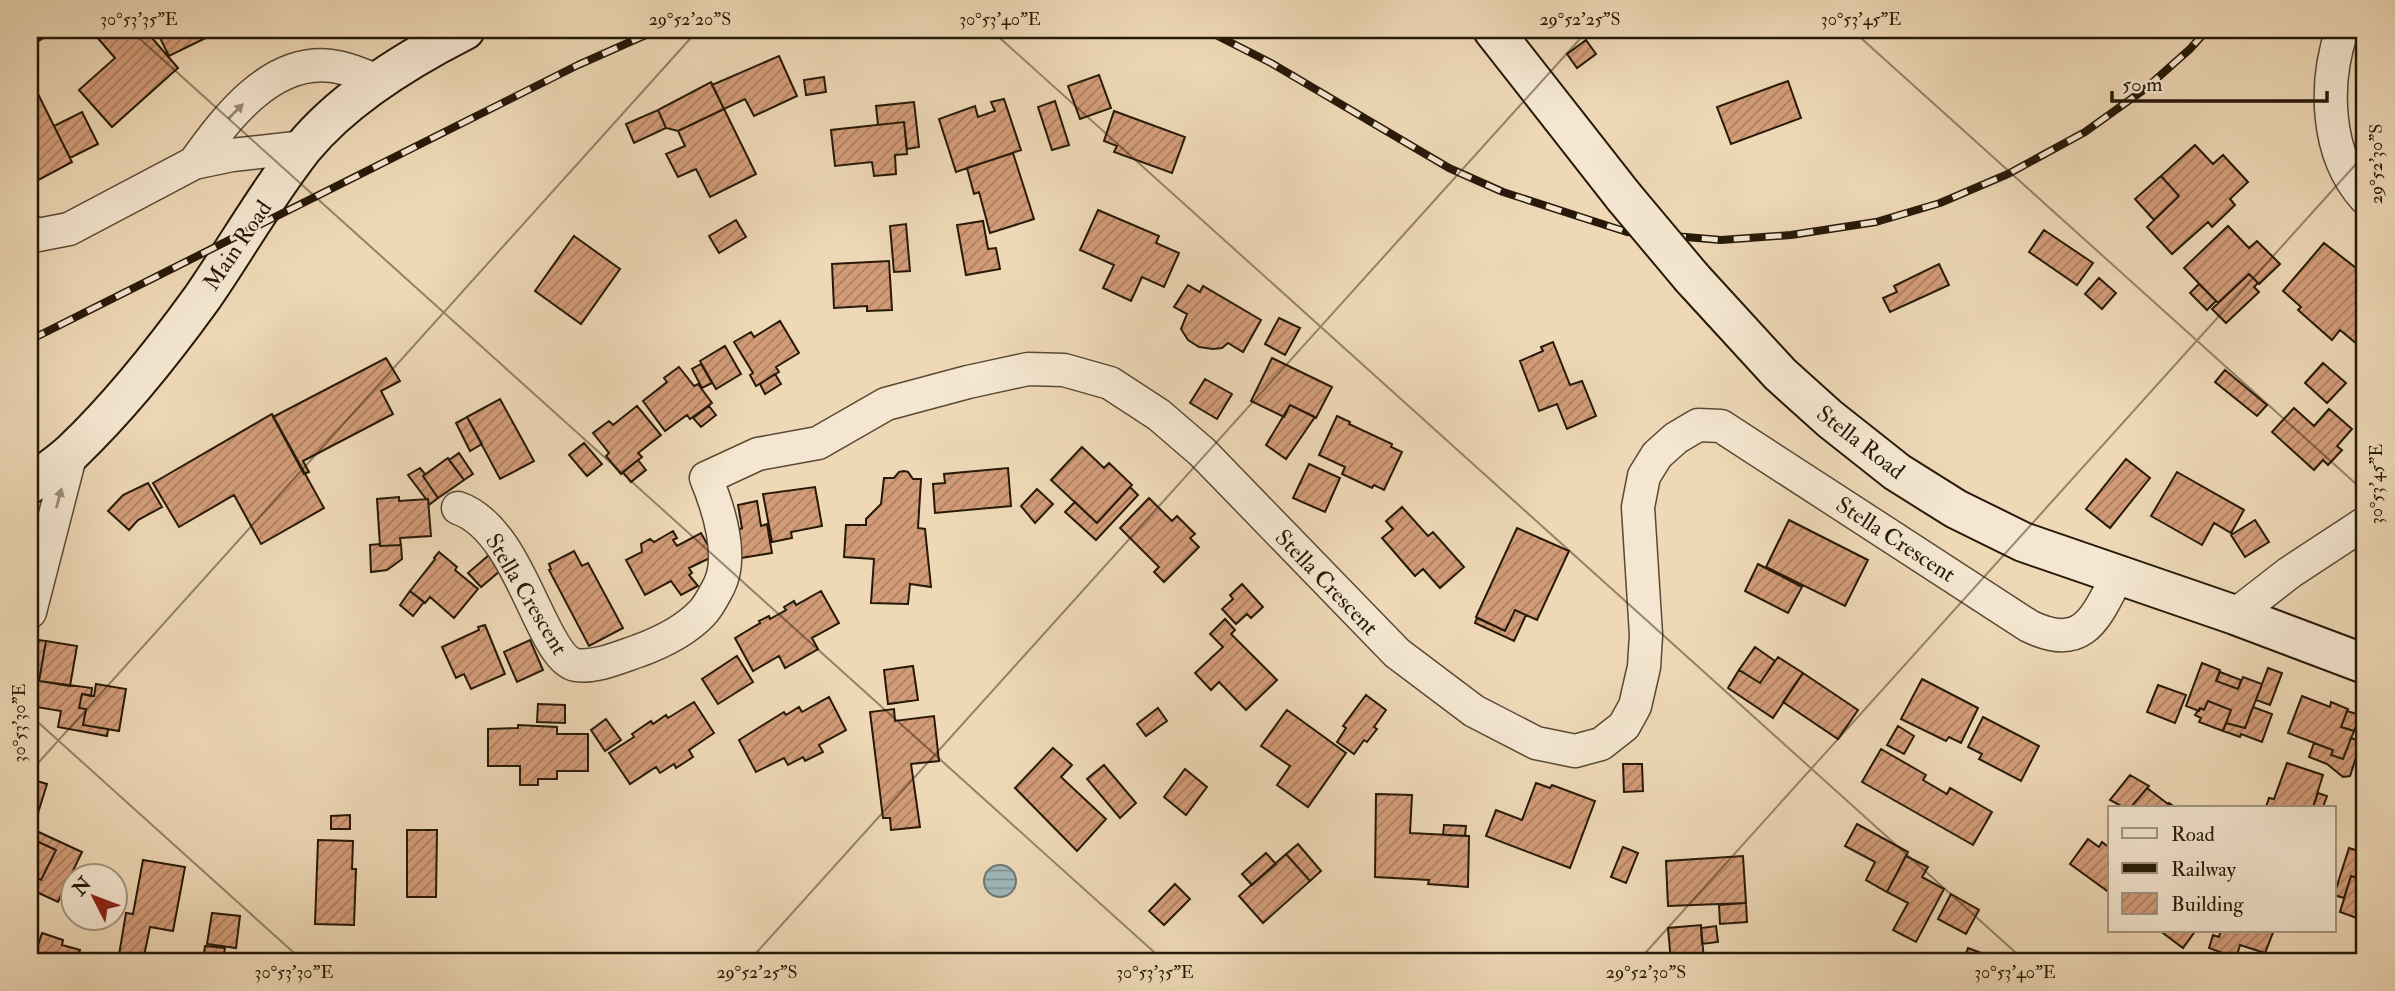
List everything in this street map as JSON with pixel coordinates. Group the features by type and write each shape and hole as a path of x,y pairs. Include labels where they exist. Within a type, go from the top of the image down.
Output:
{"main road":[{"name":"Main Road","path":"30,484 71,453 153,364 304,147 377,81 422,52 465,30"},
{"name":"Stella Road","path":"1493,30 1624,197 1692,278 1780,374 1830,419 1897,472 1956,509 2023,542 2235,614 2365,664"}],"street":[{"path":"2342,30 2334,53 2330,93 2335,134 2344,166 2365,198"},
{"path":"194,163 232,114 276,77 296,68 333,66 377,81"},
{"path":"30,232 38,235 69,229 194,163 232,155 304,147"},
{"name":"Stella Crescent","path":"458,509 468,512 480,521 500,543 514,564 559,653 576,665 591,664 653,644 689,625 708,606 721,581 724,564 719,512 706,478 758,454 818,443 886,404 1028,369 1064,370 1110,383 1159,415 1202,452 1397,653 1474,711 1536,743 1575,751 1601,744 1624,726 1634,706 1644,667 1646,635 1638,507 1644,476 1657,455 1676,438 1698,425 1721,426 2029,626 2048,635 2071,634 2092,623 2118,575"},
{"path":"30,612 71,453"},
{"path":"2235,614 2289,573 2365,523"}],"water":[{"path":"1000,865 1011,870 1016,881 1011,892 1000,897 989,892 984,881 989,870"}],"building":[{"path":"30,30 40,30 44,38 30,45"},
{"path":"103,30 137,30 141,35 146,31 178,68 112,127 79,90 115,58 96,36"},
{"path":"156,30 222,30 169,56"},
{"path":"1586,40 1596,54 1577,68 1567,54"},
{"path":"779,56 797,96 754,116 745,99 724,109 712,85"},
{"path":"1099,75 1111,108 1080,119 1068,86"},
{"path":"824,77 826,92 806,95 804,80"},
{"path":"30,78 72,162 31,184 30,182"},
{"path":"1788,81 1801,118 1731,144 1717,107"},
{"path":"711,82 724,109 678,131 666,128 658,110"},
{"path":"1004,99 1021,150 956,172 939,119 975,106 978,117 995,111 991,102"},
{"path":"1055,101 1069,145 1052,150 1038,107"},
{"path":"914,102 919,147 907,149 904,122 878,125 876,106"},
{"path":"724,109 756,174 710,197 696,169 678,177 666,154 685,146 678,131"},
{"path":"658,110 666,128 634,143 626,124"},
{"path":"1114,111 1185,137 1172,173 1114,152 1117,146 1104,141"},
{"path":"82,112 98,144 70,158 54,126"},
{"path":"904,122 907,154 895,155 896,174 874,176 872,162 835,166 831,130"},
{"path":"2195,145 2213,164 2223,155 2248,182 2230,199 2235,205 2212,227 2208,222 2172,254 2147,227 2179,196 2161,176"},
{"path":"1013,153 1034,219 990,233 979,192 974,194 967,168"},
{"path":"2161,176 2179,196 2154,220 2135,199"},
{"path":"1098,210 1159,236 1156,243 1179,253 1164,287 1142,277 1131,301 1103,288 1114,265 1080,250"},
{"path":"736,220 746,237 719,253 709,236"},
{"path":"983,221 988,249 996,248 1000,269 966,275 957,225"},
{"path":"906,224 910,271 894,272 890,226"},
{"path":"2228,226 2249,248 2257,241 2280,264 2259,284 2249,274 2218,303 2184,268"},
{"path":"2044,230 2093,263 2077,285 2029,252"},
{"path":"574,236 620,269 581,324 535,291"},
{"path":"2324,243 2365,275 2364,350 2340,330 2332,340 2298,310 2301,307 2283,291"},
{"path":"889,261 892,310 867,311 867,306 834,308 832,264"},
{"path":"1939,264 1949,285 1890,312 1883,298 1897,292 1894,286"},
{"path":"2249,274 2258,283 2254,287 2259,292 2226,323 2212,309"},
{"path":"2099,278 2116,293 2102,309 2085,294"},
{"path":"2199,284 2216,301 2207,310 2190,293"},
{"path":"1188,285 1200,292 1203,286 1261,320 1243,352 1228,343 1222,348 1213,349 1199,347 1188,340 1181,329 1187,314 1174,307"},
{"path":"1279,318 1300,328 1285,355 1265,344"},
{"path":"780,321 799,353 776,367 779,372 756,386 750,375 753,373 734,342 751,332 754,337"},
{"path":"1553,342 1570,385 1582,381 1596,416 1567,429 1557,404 1539,411 1520,361 1543,351 1541,347"},
{"path":"725,346 741,374 716,389 700,361"},
{"path":"386,358 400,381 381,391 393,414 303,461 309,472 304,474 273,417"},
{"path":"1272,358 1332,387 1316,418 1290,405 1284,417 1251,401"},
{"path":"2323,363 2346,383 2327,403 2305,383"},
{"path":"701,364 712,383 702,388 692,369"},
{"path":"679,367 694,386 698,384 712,403 690,419 687,415 665,431 643,401 667,382 664,378"},
{"path":"2225,370 2267,405 2257,416 2215,382"},
{"path":"775,374 781,384 765,394 760,384"},
{"path":"1205,379 1232,394 1217,419 1190,403"},
{"path":"500,399 534,461 500,479 467,417"},
{"path":"1290,405 1315,417 1286,459 1266,445"},
{"path":"637,406 661,435 638,453 642,457 621,474 606,456 609,453 593,433 609,421 613,425"},
{"path":"709,406 716,415 701,427 693,418"},
{"path":"2294,408 2314,426 2329,409 2352,429 2337,446 2342,450 2328,465 2323,460 2314,470 2272,432"},
{"path":"272,414 324,508 261,544 234,495 179,527 153,483"},
{"path":"1337,416 1392,444 1391,447 1402,452 1384,490 1374,485 1372,488 1342,474 1345,467 1319,455"},
{"path":"467,417 482,444 470,451 456,423"},
{"path":"584,443 602,464 587,476 569,455"},
{"path":"1082,447 1104,468 1109,463 1132,485 1097,523 1051,480"},
{"path":"459,453 473,474 464,480 449,460"},
{"path":"448,458 464,480 438,498 423,476"},
{"path":"2126,459 2150,478 2110,528 2086,509"},
{"path":"638,460 646,470 631,482 623,472"},
{"path":"1309,464 1340,478 1325,512 1293,498"},
{"path":"420,468 438,498 429,505 428,499 408,475"},
{"path":"1008,468 1011,506 935,513 933,484 945,483 944,474"},
{"path":"904,471 913,479 921,479 918,528 925,529 931,587 910,584 908,604 871,603 874,559 844,557 846,525 866,525 866,519 881,504 884,478 894,478"},
{"path":"2177,472 2244,510 2231,533 2214,523 2202,545 2151,516"},
{"path":"148,483 162,507 138,520 129,530 108,511 123,495"},
{"path":"815,487 822,526 791,532 792,538 772,542 763,494"},
{"path":"1130,487 1138,495 1096,540 1065,512 1075,502 1097,523"},
{"path":"1037,489 1053,504 1035,523 1021,506"},
{"path":"399,497 399,501 428,499 431,536 400,538 401,545 380,546 377,499"},
{"path":"1149,498 1172,521 1177,516 1195,534 1190,538 1199,547 1164,582 1154,572 1159,567 1120,528"},
{"path":"757,501 761,526 767,524 772,553 741,558 737,530 742,528 738,505"},
{"path":"1402,507 1428,536 1433,532 1464,567 1440,588 1423,569 1415,576 1382,538 1393,529 1386,521"},
{"path":"1789,520 1868,560 1845,606 1766,567"},
{"path":"2255,520 2269,542 2245,557 2231,535"},
{"path":"1517,528 1569,551 1537,620 1515,610 1505,631 1476,617"},
{"path":"673,531 677,538 673,540 677,546 701,533 714,556 689,568 692,573 689,575 698,586 681,595 671,581 645,595 626,560 642,552 641,544 650,539 654,542"},
{"path":"370,545 401,545 402,559 387,570 371,572"},
{"path":"574,551 582,566 588,563 623,628 589,646 549,570 549,564"},
{"path":"439,552 478,589 454,618 430,597 425,603 410,591"},
{"path":"489,555 501,570 481,587 468,573"},
{"path":"1758,564 1802,587 1788,613 1745,591"},
{"path":"1242,584 1263,607 1251,618 1247,614 1236,624 1222,609 1233,599 1230,595"},
{"path":"410,591 424,602 413,616 400,605"},
{"path":"821,591 839,623 812,638 818,649 785,668 779,656 753,671 735,638 760,623 759,621 769,616 770,619 786,610 784,607 794,601 796,605"},
{"path":"1515,610 1526,615 1514,641 1475,623 1477,618 1505,631"},
{"path":"1225,619 1235,630 1231,634 1277,680 1246,710 1219,682 1211,690 1195,673 1223,647 1210,634"},
{"path":"485,625 505,674 471,689 464,674 456,678 442,647"},
{"path":"39,640 46,641 39,681 92,688 91,696 82,694 79,708 86,709 83,725 108,729 107,736 58,727 61,711 30,706 34,680 30,679 30,673"},
{"path":"530,640 543,670 517,682 504,652"},
{"path":"46,641 77,646 70,686 39,681"},
{"path":"1755,647 1775,661 1760,683 1739,670"},
{"path":"737,656 753,682 718,704 702,679"},
{"path":"1778,657 1803,673 1773,718 1728,688 1739,670 1760,683"},
{"path":"2202,663 2220,670 2216,681 2238,689 2243,677 2262,684 2245,728 2226,723 2231,710 2208,701 2204,710 2186,706"},
{"path":"913,666 918,700 888,704 884,670"},
{"path":"2268,668 2282,673 2270,705 2256,700"},
{"path":"2220,672 2241,680 2238,689 2216,681"},
{"path":"1803,673 1858,710 1838,739 1783,702"},
{"path":"1922,679 1978,708 1961,743 1949,737 1946,741 1901,719"},
{"path":"96,684 126,689 119,731 83,725 86,709 79,708 82,694 94,696"},
{"path":"2158,685 2186,695 2175,723 2147,712"},
{"path":"1366,695 1386,710 1374,727 1377,729 1367,742 1364,740 1354,754 1337,742 1346,728 1343,726"},
{"path":"2302,696 2330,707 2331,702 2348,709 2341,727 2354,731 2343,759 2331,755 2333,750 2288,733"},
{"path":"829,697 846,730 819,745 823,752 805,761 803,757 788,765 784,758 756,772 739,740 784,712 786,715 799,707 802,712"},
{"path":"2208,701 2231,710 2223,731 2199,722 2201,718 2195,715 2200,708 2204,710"},
{"path":"694,702 714,733 689,750 693,757 676,768 674,764 660,773 656,767 630,784 609,753 634,737 632,734 651,721 653,724 666,715 668,718"},
{"path":"538,704 565,705 565,723 537,722"},
{"path":"2253,707 2272,714 2262,742 2223,731 2226,723 2245,728"},
{"path":"1158,708 1167,721 1146,736 1137,724"},
{"path":"894,709 895,721 934,716 939,761 911,764 920,827 891,830 890,818 883,818 870,712"},
{"path":"1287,710 1346,753 1308,807 1277,785 1290,766 1261,746"},
{"path":"2347,711 2360,715 2354,731 2341,727"},
{"path":"1983,717 2039,746 2021,781 1979,759 1982,754 1968,747"},
{"path":"606,719 621,740 605,751 591,730"},
{"path":"518,725 557,727 557,734 588,734 588,771 557,771 557,779 538,779 538,785 520,785 520,766 488,766 488,729 518,728"},
{"path":"1898,726 1914,736 1904,754 1887,745"},
{"path":"2351,738 2361,742 2350,776 2343,777 2327,764 2309,757 2314,743 2333,750 2331,755 2343,759"},
{"path":"1053,748 1072,765 1061,777 1106,819 1077,851 1015,788"},
{"path":"1881,749 1926,775 1923,780 1947,794 1950,788 1992,812 1973,845 1862,782"},
{"path":"2287,763 2323,775 2313,806 2266,806 2269,798 2274,799"},
{"path":"1623,764 1642,764 1643,791 1624,792"},
{"path":"1104,765 1136,803 1120,818 1087,779"},
{"path":"1185,769 1207,787 1186,815 1164,797"},
{"path":"2130,775 2149,786 2132,806 2121,806 2110,800"},
{"path":"30,779 47,784 38,813 30,811"},
{"path":"1536,783 1550,788 1552,785 1595,801 1570,868 1486,836 1496,810 1522,820"},
{"path":"2147,788 2174,806 2132,806"},
{"path":"2318,793 2327,796 2323,806 2313,806"},
{"path":"1376,794 1412,795 1410,833 1469,836 1468,887 1428,884 1429,880 1375,877"},
{"path":"350,815 350,829 331,829 331,816"},
{"path":"1857,824 1908,852 1887,892 1866,880 1875,862 1845,846"},
{"path":"1444,825 1466,826 1465,836 1443,835"},
{"path":"30,828 82,852 77,862 60,862 58,902 30,889 30,875 41,880 56,850 30,838"},
{"path":"407,830 437,830 436,897 407,897"},
{"path":"30,838 56,850 41,880 30,875"},
{"path":"2088,839 2099,847 2102,842 2108,846 2108,892 2070,864"},
{"path":"318,840 353,841 352,869 356,869 354,925 315,924"},
{"path":"1298,844 1321,871 1310,881 1286,854"},
{"path":"1623,847 1638,853 1626,883 1611,877"},
{"path":"2349,848 2365,853 2365,880 2351,876 2344,898 2336,896"},
{"path":"1266,853 1276,864 1252,885 1242,874"},
{"path":"1286,854 1310,881 1263,923 1239,896"},
{"path":"1743,856 1746,903 1668,906 1666,861"},
{"path":"1906,856 1928,867 1922,877 1944,889 1916,942 1893,930 1908,903 1887,892"},
{"path":"143,860 185,867 173,931 150,927 143,961 118,961 123,932 130,932 130,914 133,914"},
{"path":"2351,876 2365,880 2365,921 2340,912"},
{"path":"1175,884 1190,899 1164,925 1149,911"},
{"path":"1951,894 1979,910 1966,934 1938,919"},
{"path":"1746,903 1747,922 1720,924 1719,905"},
{"path":"212,913 240,916 236,948 207,944"},
{"path":"1701,925 1704,961 1671,961 1668,928"},
{"path":"1716,926 1718,942 1702,944 1701,928"},
{"path":"2162,932 2195,932 2183,948"},
{"path":"2220,932 2273,932 2265,953 2240,945 2236,958 2209,948 2213,935 2219,937"},
{"path":"42,933 63,940 62,945 80,950 76,961 33,961"},
{"path":"205,946 225,948 223,961 203,961"},
{"path":"1968,948 2002,961 1963,961"},
{"path":"1067,954 1146,956 1146,961 1066,961"}],"railway":[{"path":"30,340 578,65 657,30"},
{"path":"1206,30 1271,63 1449,168 1503,192 1627,232 1721,240 1791,235 1876,222 1940,203 2008,174 2085,132 2145,89 2207,30"}]}
